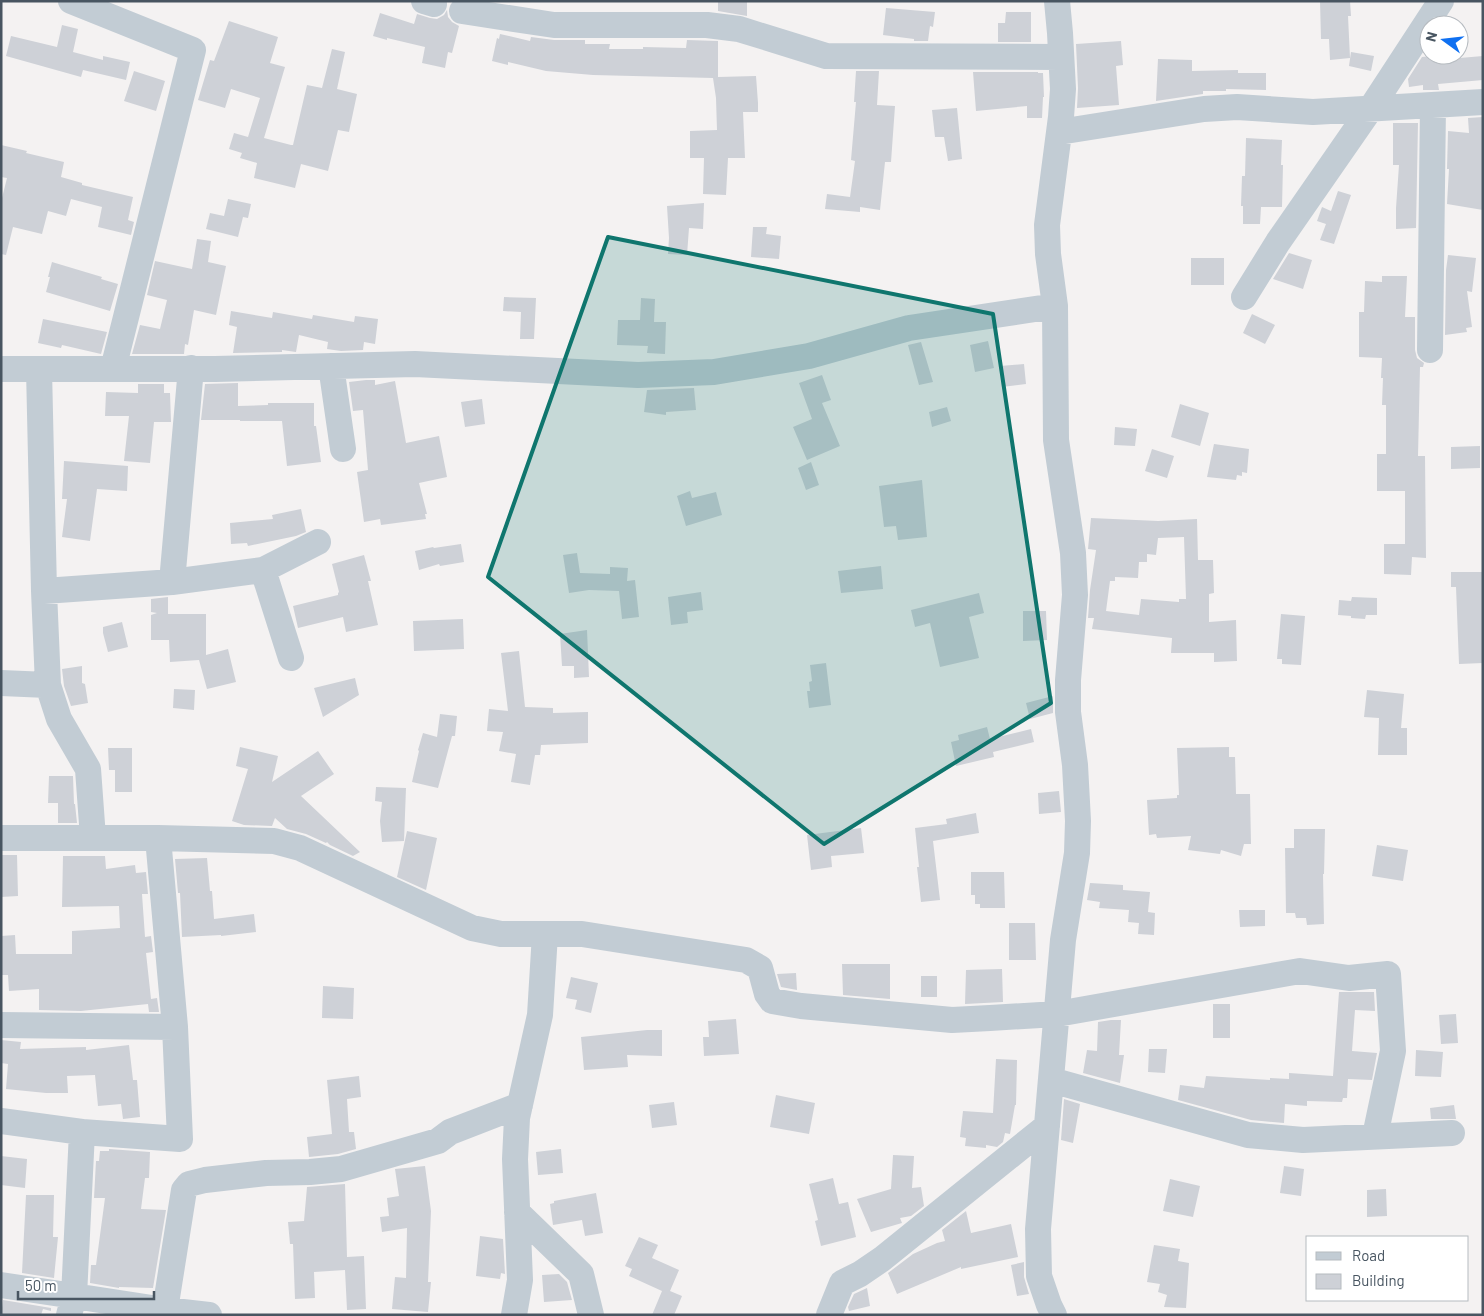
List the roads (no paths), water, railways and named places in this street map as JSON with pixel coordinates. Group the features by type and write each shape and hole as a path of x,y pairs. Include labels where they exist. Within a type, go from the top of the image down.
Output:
{"street":[{"path":"70,1 193,50 113,368"},
{"path":"1054,1315 1039,1276 1038,1229 1063,940 1077,853 1078,821 1075,765 1068,712 1068,680 1075,595 1073,553 1056,440 1055,306 1048,254 1047,225 1063,89 1057,1"},
{"path":"1244,297 1278,242 1371,108 1441,1"},
{"path":"462,11 554,25 707,25 739,29 826,56 1060,57"},
{"path":"1059,132 1204,108 1237,107 1314,112 1483,102"},
{"path":"1430,350 1433,105"},
{"path":"1,370 215,369 415,364 638,375 714,372 809,356 909,328 1055,306"},
{"path":"331,366 343,449"},
{"path":"172,582 191,368"},
{"path":"39,369 48,685 59,718 88,769 93,838"},
{"path":"44,591 172,582 263,570 318,542"},
{"path":"263,570 291,658"},
{"path":"1,683 48,685"},
{"path":"1,838 158,838 274,841 300,848 472,928 501,934 582,934 746,960 760,968 767,994 772,1001 786,1004 952,1020 1057,1014 1300,971 1349,978 1388,974 1393,1050 1375,1136"},
{"path":"1,1121 82,1132 180,1139 175,1027 158,838"},
{"path":"514,1315 520,1280 515,1158 517,1118 540,1015 545,934"},
{"path":"1,1025 175,1027"},
{"path":"1051,1080 1248,1135 1302,1140 1452,1132"},
{"path":"166,1310 184,1190 189,1184 205,1180 266,1173 342,1169 438,1140 450,1132 520,1105"},
{"path":"830,1315 842,1283 860,1274 882,1259 1047,1126"},
{"path":"72,1305 82,1132"},
{"path":"517,1212 580,1274 591,1315"},
{"path":"1,1285 72,1305 166,1310 209,1315"}]}
